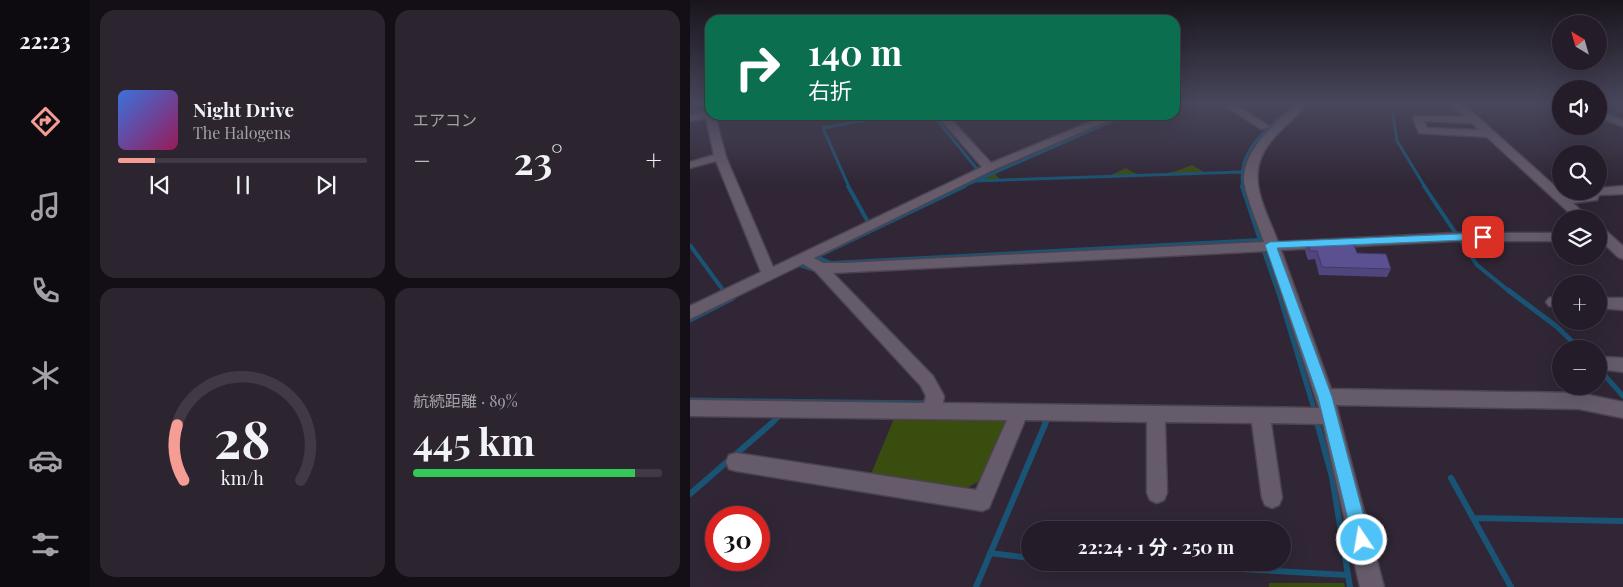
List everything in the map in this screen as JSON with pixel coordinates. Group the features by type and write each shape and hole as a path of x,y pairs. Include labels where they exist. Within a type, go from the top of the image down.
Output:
{"street":[{"path":"714,130 720,157 769,274"},
{"path":"956,130 989,168"},
{"path":"690,312 769,274 810,262 989,168 1079,130"},
{"path":"1277,130 1258,150 1250,167 1250,182 1322,411 1372,587"},
{"path":"1423,130 1490,134"},
{"path":"1486,130 1552,189"},
{"path":"690,165 720,157"},
{"path":"1607,191 1623,190"},
{"path":"1564,200 1575,210"},
{"path":"810,262 1459,237 1552,237"},
{"path":"1607,240 1623,254"},
{"path":"810,262 928,381 934,396 932,410"},
{"path":"1607,303 1623,304"},
{"path":"1607,364 1623,365"},
{"path":"690,408 1260,415 1579,401 1623,410"},
{"path":"736,462 982,501 1020,411"},
{"path":"1156,414 1157,493"},
{"path":"1260,415 1272,498"}],"green space":[{"path":"1192,165 1204,172 1202,173 1160,175"},
{"path":"1126,168 1146,175 978,181 995,174 1000,179 1109,176"},
{"path":"895,416 1003,417 1007,424 978,482 965,489 871,474"},
{"path":"1269,583 1344,583 1345,587 1269,587"}],"building":[{"path":"1352,240 1357,253 1386,254 1391,269 1322,267 1317,251 1310,251 1307,242"}],"waterway":[{"path":"824,130 849,187"},
{"path":"946,130 977,169"},
{"path":"976,181 1091,130"},
{"path":"1243,187 1242,173 1245,161 1250,149 1266,130"},
{"path":"1395,130 1397,141 1425,187"},
{"path":"976,181 1241,172"},
{"path":"962,187 976,181"},
{"path":"848,186 868,222"},
{"path":"810,260 965,186"},
{"path":"817,257 831,263 1260,240 1242,186"},
{"path":"1424,186 1477,265 1510,292"},
{"path":"690,245 723,290"},
{"path":"1263,249 1278,292"},
{"path":"800,265 820,272"},
{"path":"1278,290 1315,412"},
{"path":"1508,290 1556,326 1571,340"},
{"path":"690,320 733,298"},
{"path":"1607,378 1623,396"},
{"path":"690,400 929,403"},
{"path":"772,423 782,414"},
{"path":"1045,423 1048,416"},
{"path":"690,494 773,422"},
{"path":"990,553 1046,422"},
{"path":"1317,422 1332,477 1350,587"},
{"path":"1451,478 1511,587"},
{"path":"1474,518 1623,521"},
{"path":"976,587 990,553"},
{"path":"990,553 1021,557"},
{"path":"1276,571 1347,575"}],"route":[{"path":"1362,540 1325,397 1270,245 1483,237"}]}
